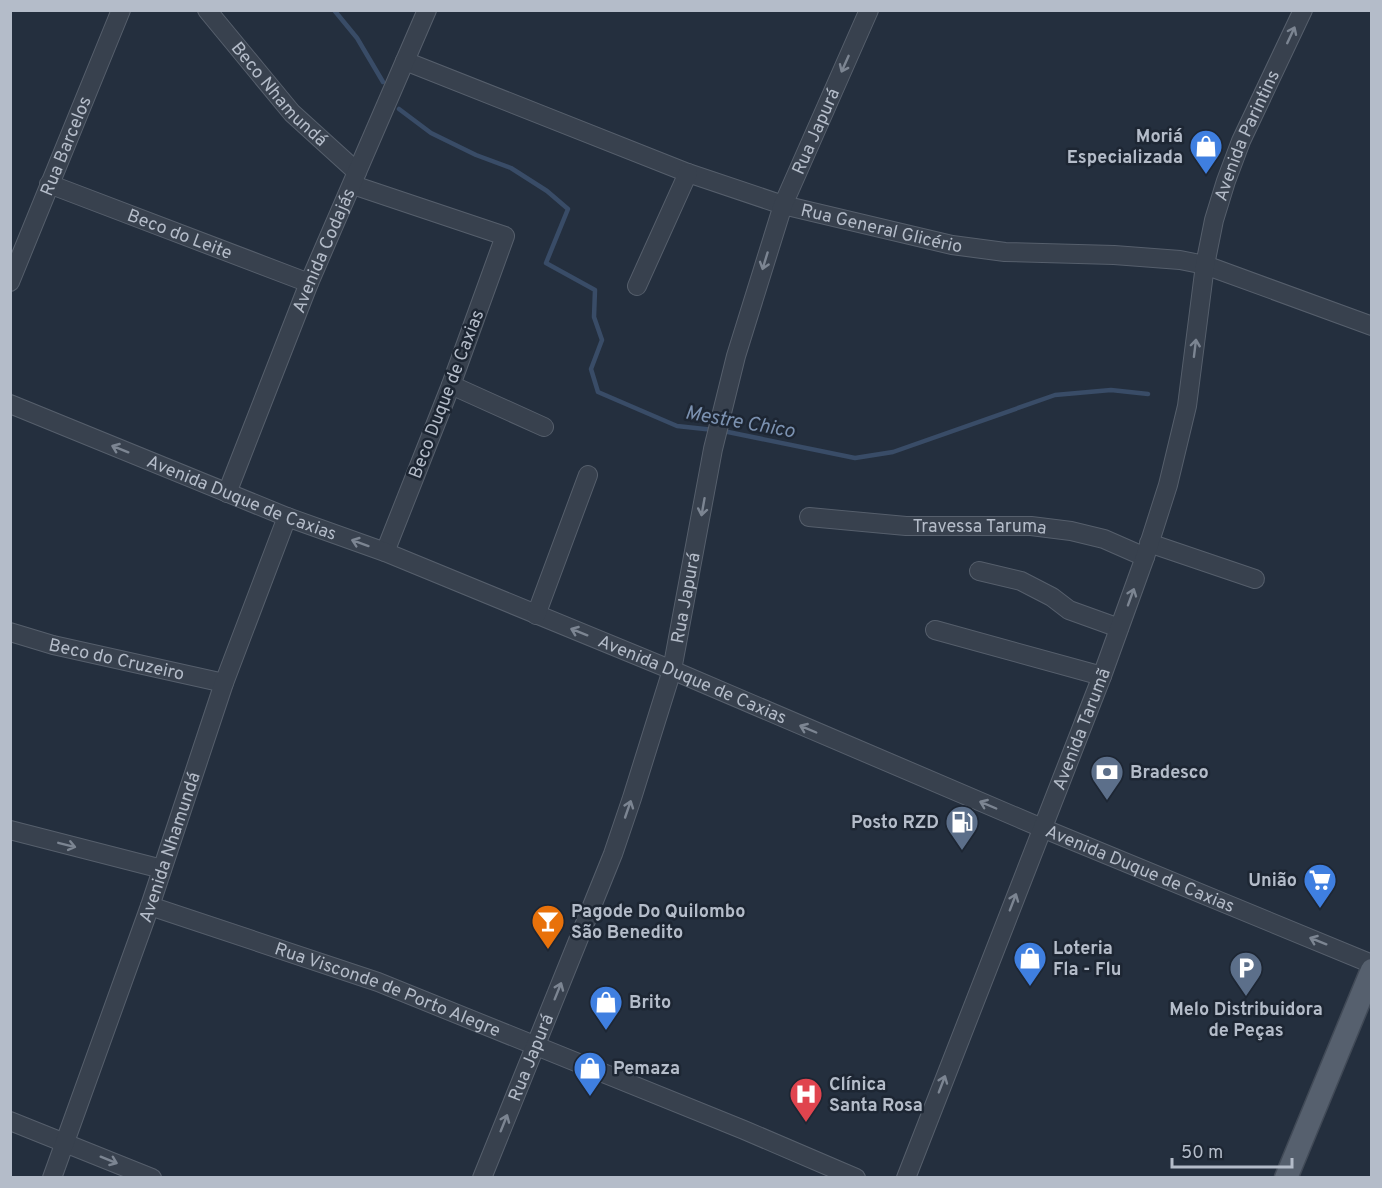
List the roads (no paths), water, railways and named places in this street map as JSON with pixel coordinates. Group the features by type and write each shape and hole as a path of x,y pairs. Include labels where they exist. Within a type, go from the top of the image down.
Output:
{"main road":[{"path":"1286,1178 1371,970"}],"street":[{"name":"Rua Barcelos","path":"10,282 121,10"},
{"name":"Beco Nhamundá","path":"207,10 292,113 355,178"},
{"name":"Avenida Codajás","path":"227,493 309,283 427,10"},
{"name":"Rua Japurá","path":"482,1178 613,854 672,670 713,450 736,356 783,206 869,10"},
{"name":"Avenida Parintins","path":"1205,266 1214,220 1241,141 1303,10"},
{"name":"Rua General Glicério","path":"405,61 688,173 783,206 952,245 1005,252 1114,255 1180,260 1205,266 1371,326"},
{"path":"637,286 688,173"},
{"name":"Beco Duque de Caxias","path":"355,178 505,236 451,385 385,552"},
{"name":"Beco do Leite","path":"50,184 309,283"},
{"name":"Avenida Tarumã","path":"906,1178 1102,676 1147,550 1168,485 1185,417 1205,266"},
{"path":"451,385 544,427"},
{"name":"Avenida Duque de Caxias","path":"10,404 287,517 385,552 672,670 1042,828 1371,964"},
{"path":"536,615 588,475"},
{"name":"Avenida Nhamundá","path":"52,1178 150,906 224,683 287,517"},
{"name":"Travessa Taruma","path":"809,517 906,526 1031,526 1071,531 1255,579"},
{"path":"979,571 1021,581 1052,597 1069,610 1119,628"},
{"path":"934,630 1102,676"},
{"name":"Beco do Cruzeiro","path":"10,632 52,645 224,683"},
{"path":"10,830 162,869"},
{"name":"Rua Visconde de Porto Alegre","path":"150,906 378,982 856,1178"},
{"path":"10,1121 152,1178"}],"waterway":[{"name":"Mestre Chico","path":"334,10 357,38 383,82"},
{"name":"Mestre Chico","path":"399,109 431,133 476,155 511,168 547,191 568,209 546,263 595,290 594,317 602,340 591,369 598,392 677,426 714,430"},
{"name":"Mestre Chico","path":"723,431 855,458 893,452 1055,395 1111,390 1148,394"}],"place":[{"name":"Moriá Especializada","path":"1206,175"},
{"name":"Bradesco","path":"1107,801"},
{"name":"Posto RZD","path":"962,851"},
{"name":"União","path":"1320,909"},
{"name":"Pagode Do Quilombo São Benedito","path":"548,950"},
{"name":"Loteria Fla - Flu","path":"1030,987"},
{"name":"Melo Distribuidora de Peças","path":"1246,997"},
{"name":"Brito","path":"606,1031"},
{"name":"Pemaza","path":"590,1097"},
{"name":"Clínica Santa Rosa","path":"806,1123"}]}
